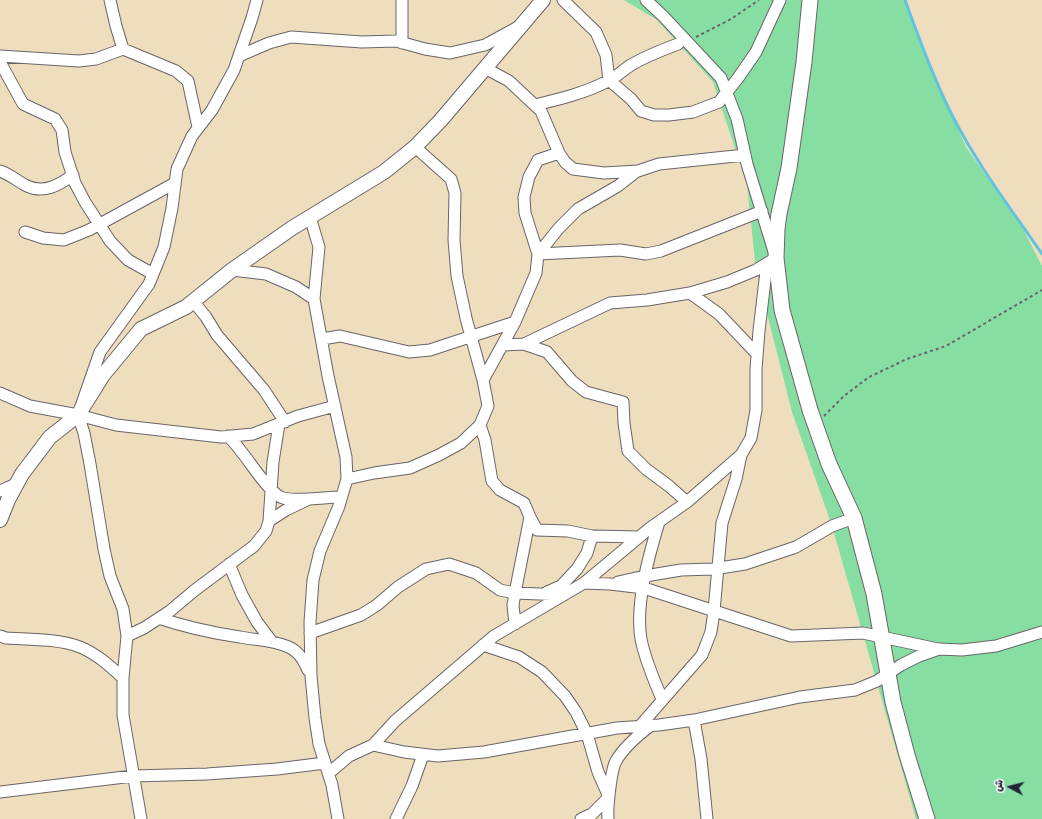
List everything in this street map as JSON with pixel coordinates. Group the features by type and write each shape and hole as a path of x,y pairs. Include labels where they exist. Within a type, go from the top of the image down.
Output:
{"main road":[{"path":"810,0 804,62 789,168 779,214 772,261 782,310 815,425 829,464 854,518 874,594 889,672 893,702 907,755 927,819"}],"street":[{"path":"110,0 123,49"},
{"path":"141,819 123,715 123,678 127,636 123,609 110,576 84,432 78,415 100,352 150,284 164,247 177,168 192,136 212,110 234,70 257,0"},
{"path":"402,0 402,43"},
{"path":"0,520 8,500 22,474 50,437 78,415 103,375 141,329 186,307 232,270 310,217 384,172 415,147 441,120 543,0"},
{"path":"563,0 596,32 606,54 609,80 631,99 641,111 654,115 693,112 719,102 756,52 780,0"},
{"path":"0,792 133,776 208,774 278,768 327,768 373,744 395,722 494,636 584,584 639,537 687,502 741,455 751,438 756,410 757,354 762,296 772,261 762,211 745,155 737,119 721,78 683,42 664,16 646,0"},
{"path":"239,56 269,43 291,37 362,42 396,41 425,49 450,53 484,45 523,24"},
{"path":"535,106 567,98 609,80 631,65 652,54 683,42"},
{"path":"0,56 79,61 96,59 123,49 176,71 188,81 198,127"},
{"path":"0,62 24,104 55,119 62,130 65,152 84,202 110,241 128,260 153,274"},
{"path":"485,68 509,80 541,111 559,153 565,162 573,169 604,173 638,171 659,164 745,155"},
{"path":"347,479 374,472 410,468 461,443 480,425 488,406 483,380 466,318 458,276 454,240 455,193 451,179 415,147"},
{"path":"483,380 515,322 536,273 538,254 525,213 524,197 529,177 538,160 559,153"},
{"path":"0,171 6,173 28,187 44,190 57,186 73,175"},
{"path":"538,254 559,228 578,209 618,186 638,171"},
{"path":"25,232 44,238 64,240 89,230 175,183"},
{"path":"538,254 620,250 646,254 661,251 762,211"},
{"path":"310,217 319,247 314,299 346,457 347,479 320,551 313,580 310,633 311,676 319,744 332,785 338,819"},
{"path":"524,344 610,303 690,294 727,282 756,270 772,261"},
{"path":"232,270 266,274 296,287 314,299"},
{"path":"690,294 719,314 757,354"},
{"path":"127,636 144,628 170,611 194,590 254,546 266,531 270,521 273,462 282,423 264,390 217,335 193,301"},
{"path":"322,339 340,336 409,352 430,350 515,322"},
{"path":"503,345 524,344 547,352 572,381 586,392 624,402 624,423 628,451 646,469 687,502"},
{"path":"0,393 30,406 78,415 116,425 221,437 253,434 298,416 335,406"},
{"path":"480,425 485,440 492,481 500,490 524,503 530,518 538,530 568,531 592,536 639,537"},
{"path":"228,436 262,481 281,497 309,499 341,497"},
{"path":"608,819 607,808 615,762 645,726 662,699 702,655 711,632 722,523 736,479 741,455"},
{"path":"0,491 18,483"},
{"path":"270,521 286,510 309,499"},
{"path":"515,624 513,605 530,518"},
{"path":"610,584 681,570 718,569 745,564 796,547 832,526 854,518"},
{"path":"659,522 645,576 640,614 641,639 650,671 662,699"},
{"path":"541,594 561,586 577,569 587,553 592,536"},
{"path":"229,564 242,595 257,622 272,642"},
{"path":"310,633 361,615 377,605 398,587 426,569 449,564 476,573 500,590 515,593 564,595"},
{"path":"584,584 610,584 644,588 791,636 832,633 863,633 939,649 962,650 996,646 1042,632"},
{"path":"159,618 175,624 287,646 303,657 311,676"},
{"path":"0,636 6,638 51,641 80,647 103,660 123,678"},
{"path":"483,645 519,657 542,672 565,696 576,712 587,734 598,772 609,797"},
{"path":"373,744 404,752 438,756 484,752 617,728 694,720 800,697 855,690 877,682 889,672 919,656 939,649"},
{"path":"694,720 701,758 707,819"},
{"path":"396,819 412,786 423,754"},
{"path":"581,819 592,814 609,797"}],"path":[{"path":"683,42 731,19 759,0"},
{"path":"815,425 844,396 869,377 907,359 946,346 1042,290"}],"green space":[{"path":"624,0 905,0 910,10 926,57 966,147 1023,229 1042,266 1042,819 916,819 832,526 792,412 756,270 747,184 713,82 657,20"}],"waterway":[{"path":"905,0 932,72 961,132 994,185 1042,254"}]}
